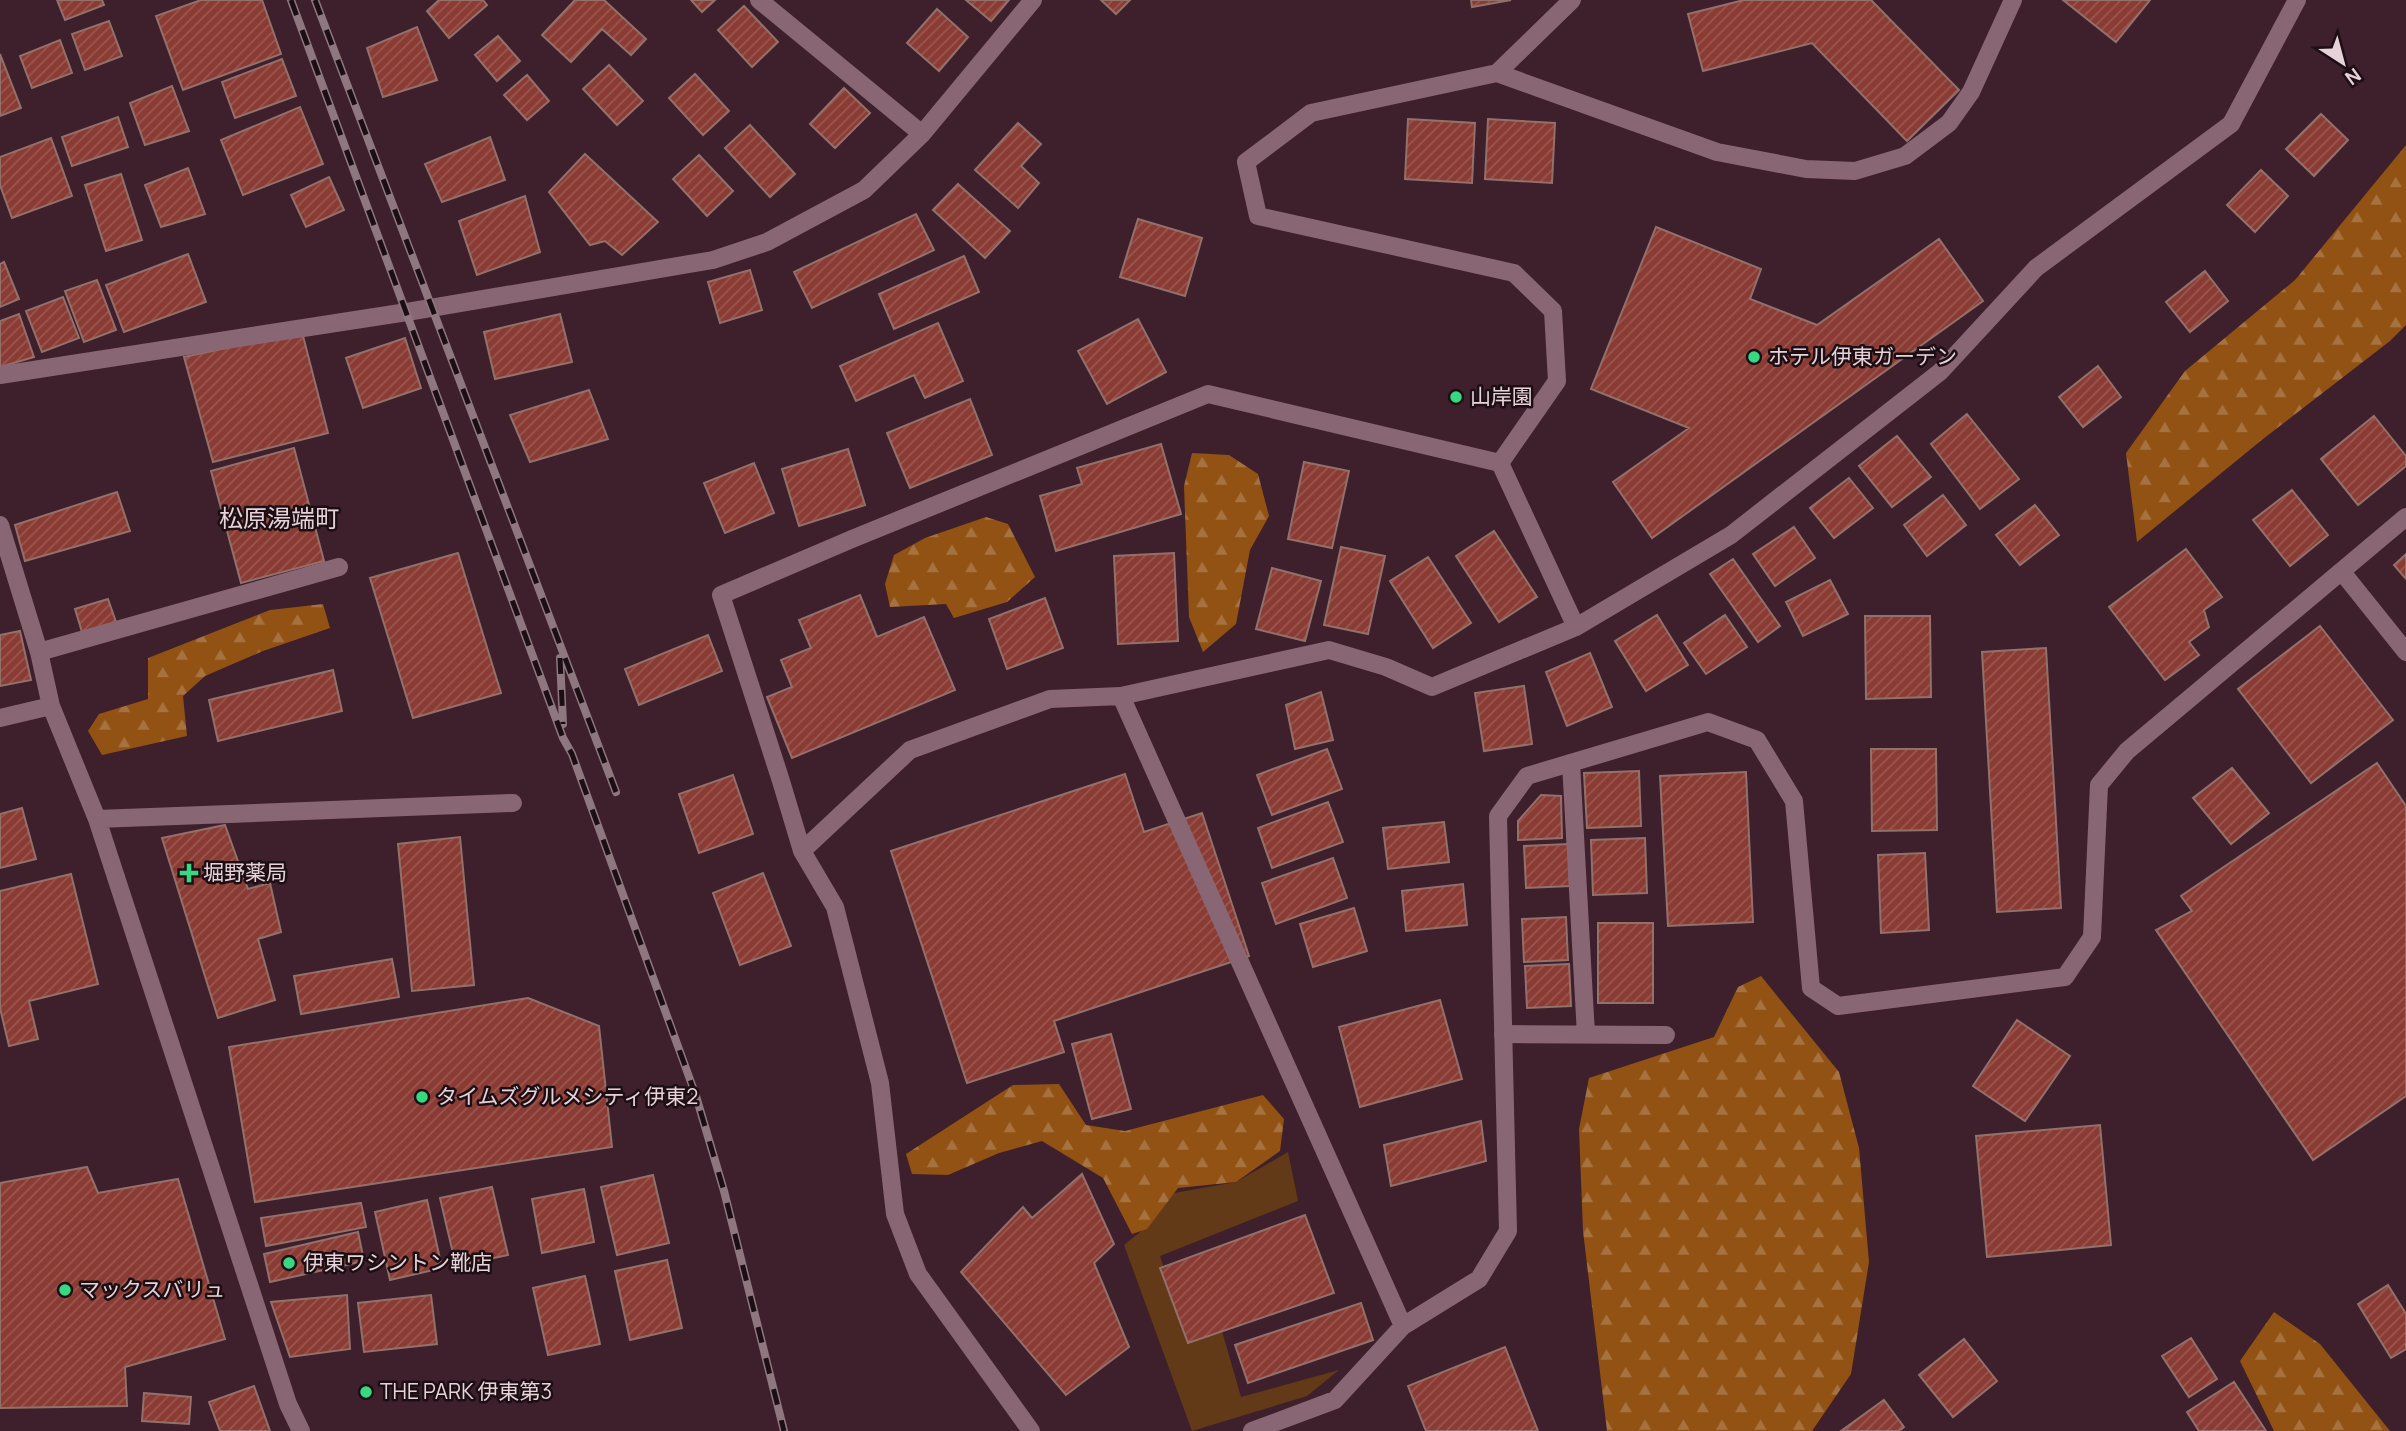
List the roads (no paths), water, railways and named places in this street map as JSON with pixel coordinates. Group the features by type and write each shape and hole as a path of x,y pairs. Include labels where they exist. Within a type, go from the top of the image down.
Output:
{"street":[{"path":"759,0 922,134"},
{"path":"0,375 407,312 713,260 768,242 864,190 922,134 1033,0"},
{"path":"1497,73 1572,0"},
{"path":"1500,463 1557,381 1553,311 1514,273 1258,216 1246,162 1311,113 1497,73 1717,152 1805,169 1854,171 1905,156 1949,123 1971,93 2013,0"},
{"path":"802,851 910,750 1050,699 1121,696 1329,650 1386,667 1432,687 1576,627 1731,535 1940,372 2036,268 2231,124 2297,0"},
{"path":"1031,1431 918,1274 895,1214 880,1083 835,907 802,851 721,596 852,538 1208,394 1500,463"},
{"path":"1500,463 1576,627"},
{"path":"1252,1431 1335,1400 1402,1326 1479,1279 1508,1231 1498,816 1527,776 1708,722 1757,740 1794,802 1811,988 1838,1006 2065,977 2092,937 2099,785 2127,751 2406,517"},
{"path":"0,528 38,652 51,706 97,819 288,1404 301,1431"},
{"path":"38,652 339,567"},
{"path":"2342,572 2406,652"},
{"path":"1121,696 1402,1326"},
{"path":"0,718 51,706"},
{"path":"1571,763 1586,1035"},
{"path":"97,819 513,803"},
{"path":"1503,1034 1666,1035"}],"railway":[{"path":"291,0 563,738 572,754 696,1096 724,1191 784,1431"},
{"path":"315,0 616,792"},
{"path":"560,658 563,724"}],"place":[{"name":"ホテル伊東ガーデン","path":"1754,357"},
{"name":"山岸園","path":"1456,397"},
{"name":"堀野薬局","path":"189,873"},
{"name":"タイムズグルメシティ伊東2","path":"422,1097"},
{"name":"伊東ワシントン靴店","path":"289,1263"},
{"name":"マックスバリュ","path":"65,1290"},
{"name":"THE PARK 伊東第3","path":"366,1392"}],"district":[{"name":"松原湯端町","path":"279,519"}]}
